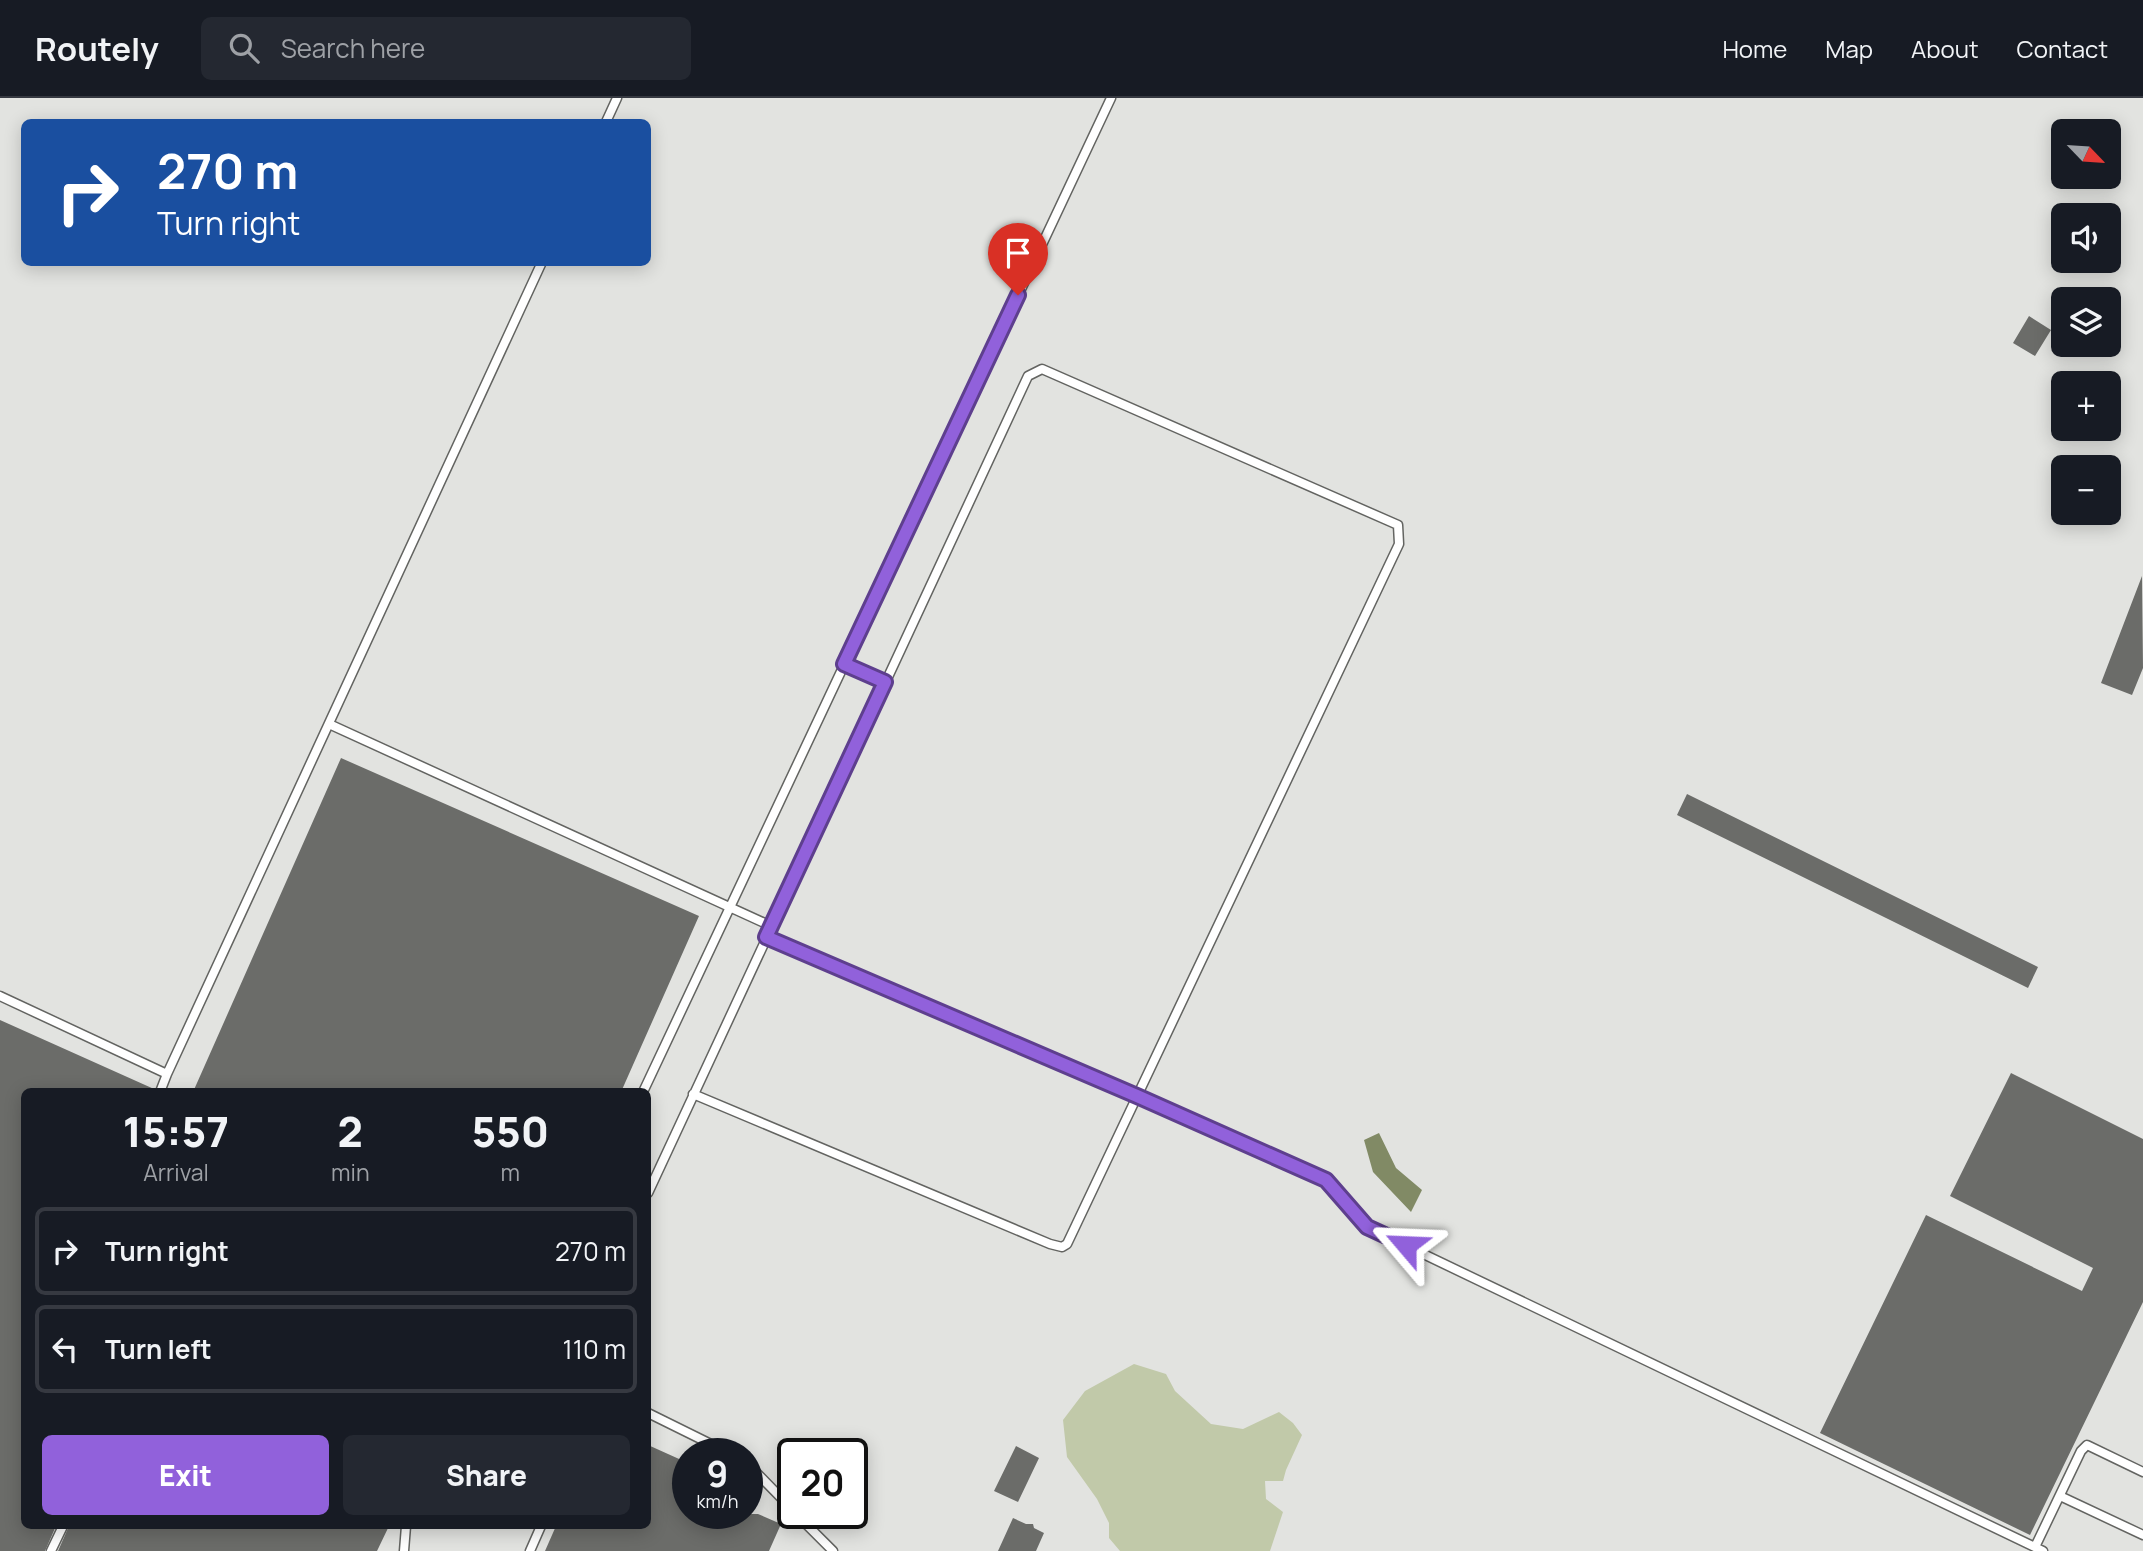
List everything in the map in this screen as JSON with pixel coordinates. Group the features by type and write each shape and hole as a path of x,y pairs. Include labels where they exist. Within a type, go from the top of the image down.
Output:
{"lane":[{"path":"607,119 617,98"},
{"path":"645,1088 1111,98"},
{"path":"162,1088 539,266"},
{"path":"651,1187 771,926 1028,376 1042,369 1398,526 1399,544 1067,1244 1062,1247 1050,1244 694,1094"},
{"path":"844,664 885,682"},
{"path":"329,724 771,926"},
{"path":"766,937 1326,1180 1367,1227 2039,1549 2060,1496 2081,1451 2087,1445 2143,1472"},
{"path":"0,996 167,1074"},
{"path":"651,1414 699,1438"},
{"path":"763,1480 777,1495"},
{"path":"2060,1496 2143,1535"},
{"path":"51,1551 62,1529"},
{"path":"404,1551 406,1529"},
{"path":"530,1551 540,1529"},
{"path":"811,1529 833,1551"}],"shaded area":[{"path":"1379,1133 1396,1168 1422,1190 1411,1212 1373,1172 1364,1140"},
{"path":"1134,1364 1166,1374 1175,1391 1211,1424 1243,1429 1279,1412 1293,1423 1302,1435 1283,1481 1265,1481 1266,1499 1283,1512 1270,1551 1120,1551 1109,1538 1109,1523 1097,1499 1067,1457 1063,1420 1085,1391"}],"building":[{"path":"2029,316 2051,330 2035,356 2013,343"},
{"path":"2142,576 2143,668 2132,695 2101,683"},
{"path":"341,758 699,916 623,1088 195,1088"},
{"path":"1687,794 2038,967 2028,988 1677,815"},
{"path":"0,1020 152,1088 21,1088 21,1529 55,1529 45,1551 0,1551"},
{"path":"2011,1073 2143,1139 2143,1302 2030,1535 1820,1433 1926,1215 2082,1291 2093,1268 1950,1196"},
{"path":"651,1446 672,1456 672,1529 763,1529 763,1516 777,1522 779,1529 769,1551 545,1551 555,1529 651,1529"},
{"path":"1016,1446 1039,1458 1018,1502 994,1491"},
{"path":"1013,1518 1033,1524 1034,1528 1044,1533 1036,1551 998,1551"},
{"path":"68,1529 388,1529 377,1551 58,1551"}],"route":[{"path":"1018,295 844,664 885,682 766,937 1326,1180 1367,1227 1406,1245"}]}
